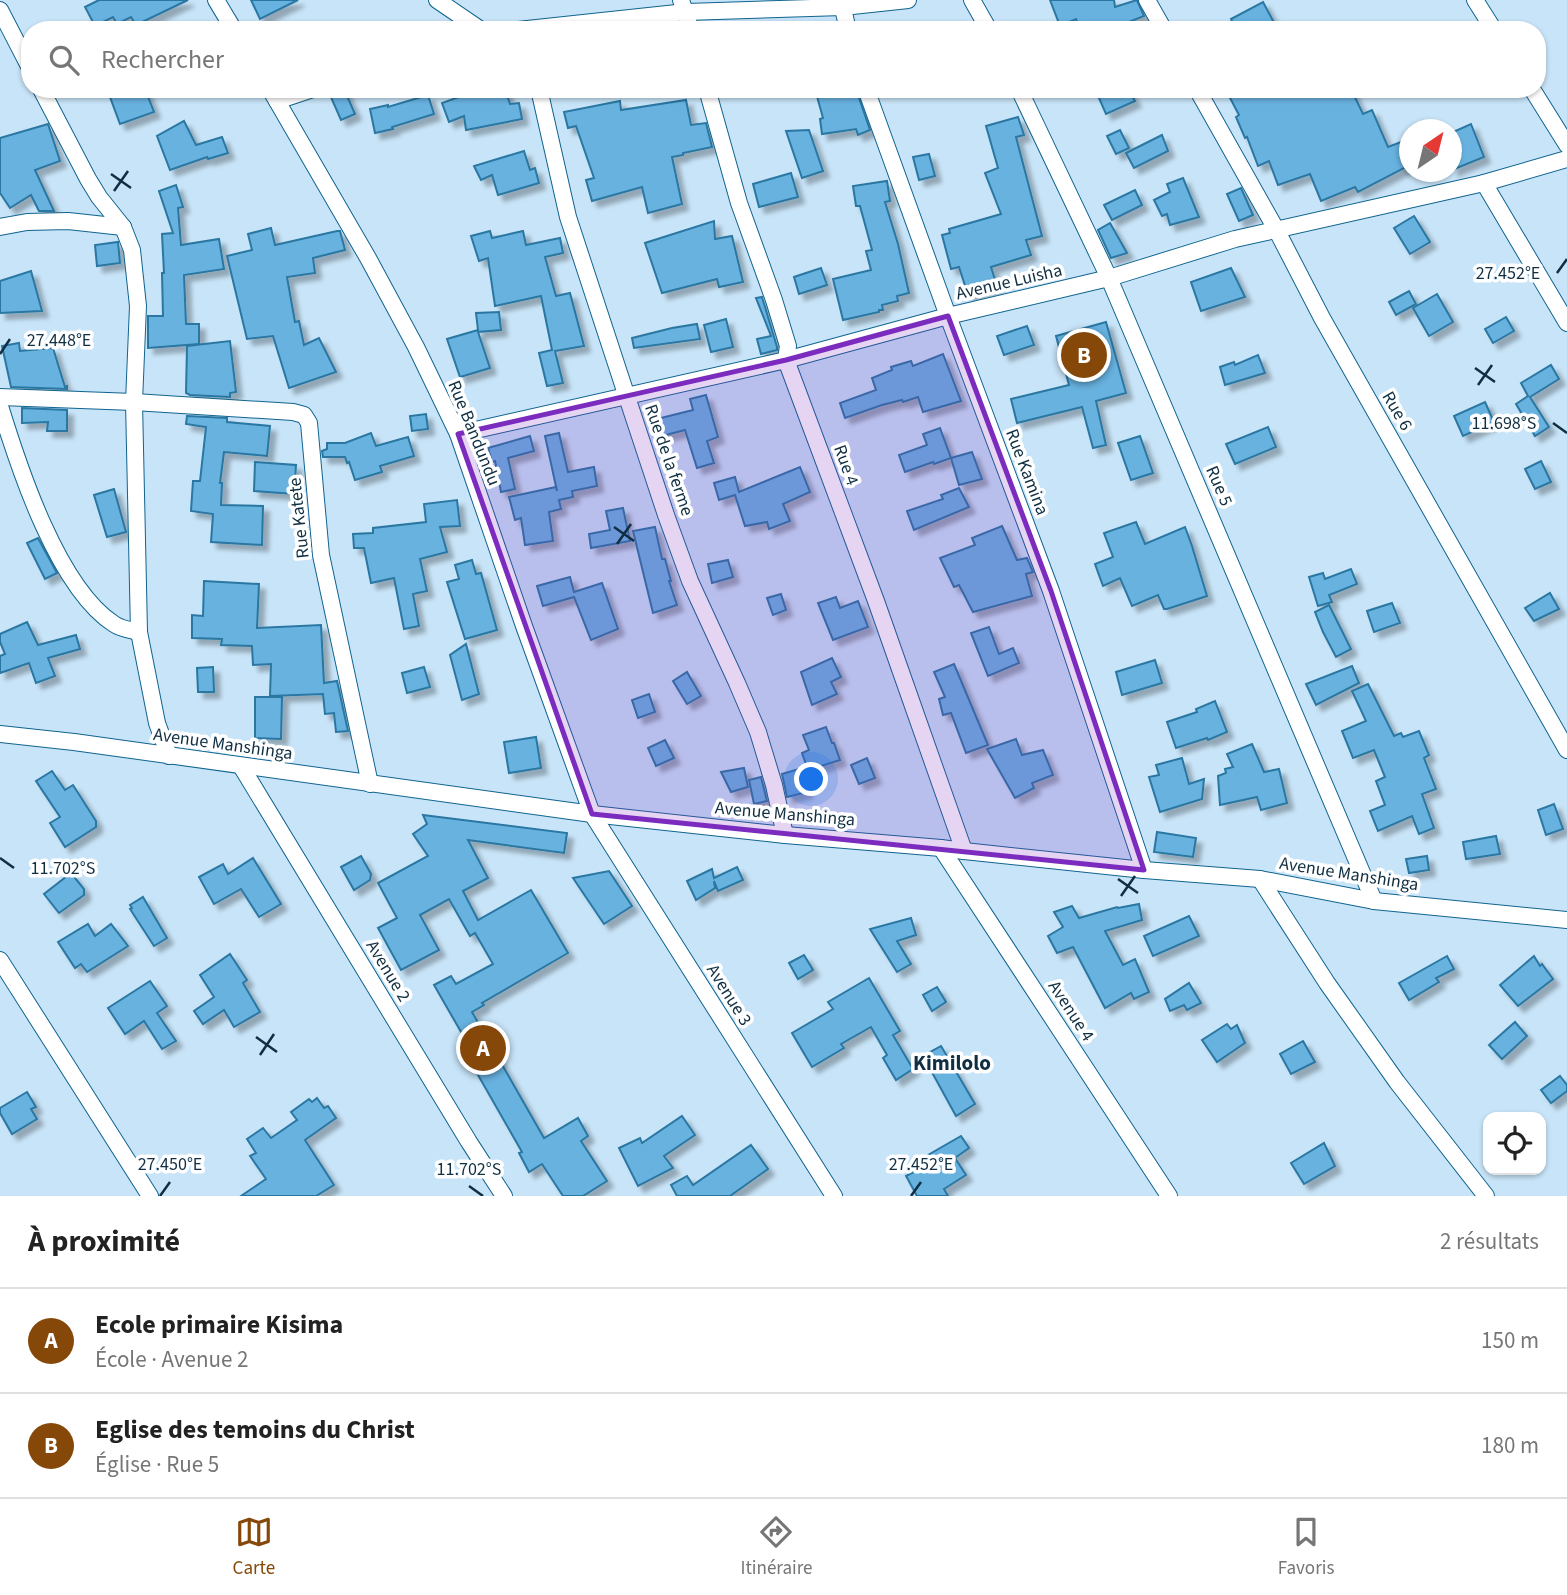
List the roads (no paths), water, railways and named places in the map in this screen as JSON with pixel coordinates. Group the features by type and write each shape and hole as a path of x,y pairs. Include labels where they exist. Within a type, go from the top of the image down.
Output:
{"street":[{"path":"216,0 229,21"},
{"path":"437,0 468,21"},
{"path":"580,21 684,6 908,0"},
{"path":"972,0 984,21"},
{"path":"1147,0 1159,21"},
{"path":"1475,0 1488,21"},
{"path":"842,3 846,21"},
{"path":"0,10 21,51"},
{"path":"46,98 88,179 123,227 132,250 138,306 134,402 139,632 157,723 169,756"},
{"name":"Rue Bandundu","path":"275,98 368,258 416,347 458,434 592,814"},
{"name":"Rue de la ferme","path":"541,98 568,217 627,397 690,581 758,732 785,835"},
{"name":"Rue 4","path":"710,98 739,203 788,346 786,360 876,601 964,852"},
{"name":"Rue Kamina","path":"869,98 1051,591 1143,870"},
{"name":"Rue 5","path":"1023,98 1109,278 1374,901"},
{"name":"Rue 6","path":"1202,98 1278,231 1322,318 1567,750"},
{"path":"1538,98 1567,145"},
{"name":"Avenue Luisha","path":"458,434 786,360 948,316 1109,278 1235,239 1484,183 1567,159"},
{"path":"1484,183 1567,323"},
{"path":"0,227 27,222 68,221 123,227"},
{"name":"Rue Katete","path":"0,397 134,402 293,412 304,415 309,423 321,555 370,785"},
{"path":"0,406 23,477 67,572 91,606 116,626 139,632"},
{"name":"Avenue Manshinga","path":"0,734 592,814 1143,870 1260,879 1374,901 1567,920"},
{"name":"Avenue 2","path":"242,766 504,1196"},
{"name":"Avenue 3","path":"592,814 834,1196"},
{"name":"Avenue 4","path":"941,848 1169,1196"},
{"path":"1260,879 1327,983 1397,1082 1486,1196"},
{"path":"0,960 150,1196"}],"place":[{"name":"Eglise des temoins du Christ","path":"1084,355"},
{"name":"Ecole primaire Kisima","path":"483,1048"}],"district":[{"name":"Kimilolo","path":"952,1063"}]}
